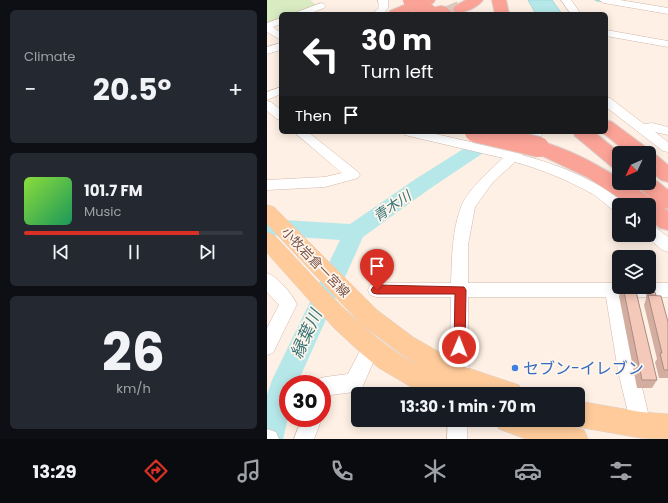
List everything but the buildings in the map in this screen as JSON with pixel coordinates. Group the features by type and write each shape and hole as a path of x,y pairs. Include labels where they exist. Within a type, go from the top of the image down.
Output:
{"highway":[{"path":"403,0 436,8"},
{"path":"411,0 436,8"},
{"path":"419,12 476,0"},
{"path":"499,0 502,12"},
{"path":"409,12 436,8"},
{"path":"608,128 631,146"},
{"path":"493,134 539,139 590,169 634,198"},
{"path":"584,134 612,156"},
{"path":"606,134 621,146"},
{"path":"656,166 668,175"},
{"path":"656,174 668,183"},
{"path":"654,190 668,201"},
{"path":"656,213 668,222"}],"main road":[{"name":"小牧岩倉一宮線","path":"267,212 369,317 405,344 454,387"},
{"name":"小牧岩倉一宮線","path":"267,240 340,319 371,347 408,373 452,387"},
{"path":"585,415 641,425 668,427"},
{"path":"529,427 575,439"}],"street":[{"path":"379,12 385,6 383,0"},
{"path":"566,0 575,12"},
{"path":"604,0 668,11"},
{"path":"303,12 317,3 328,12"},
{"path":"267,27 279,22"},
{"path":"267,27 279,36"},
{"path":"608,33 668,44"},
{"path":"267,51 279,47"},
{"path":"267,96 279,91"},
{"path":"608,103 668,148"},
{"path":"267,105 279,114"},
{"path":"642,128 668,131"},
{"path":"267,185 325,182 353,175 302,134"},
{"path":"417,134 507,154 556,170 591,187 612,202"},
{"path":"455,387 461,290 460,245 467,206 507,154 539,139"},
{"path":"656,236 668,246"},
{"path":"267,280 288,304 267,347"},
{"path":"377,290 612,290"},
{"path":"656,290 668,290"},
{"path":"614,294 628,371 641,425"},
{"path":"331,385 354,383 371,347"},
{"path":"304,439 309,427"},
{"path":"457,439 458,427"}],"green space":[{"path":"267,0 310,0 317,6 300,12 279,12 279,20 267,24"}],"water":[{"path":"528,0 552,0 561,12 535,12"}],"waterway":[{"path":"596,0 604,1"},
{"name":"青木川","path":"354,232 421,185 498,135"},
{"name":"青木川","path":"267,227 354,232"},
{"name":"縁葉川","path":"268,439 285,380 319,310 354,232"}],"tunnel":[{"path":"453,12 460,9"}],"place":[{"name":"セブン-イレブン","path":"515,368"}],"route":[{"path":"377,290 461,290 459,347"}]}
